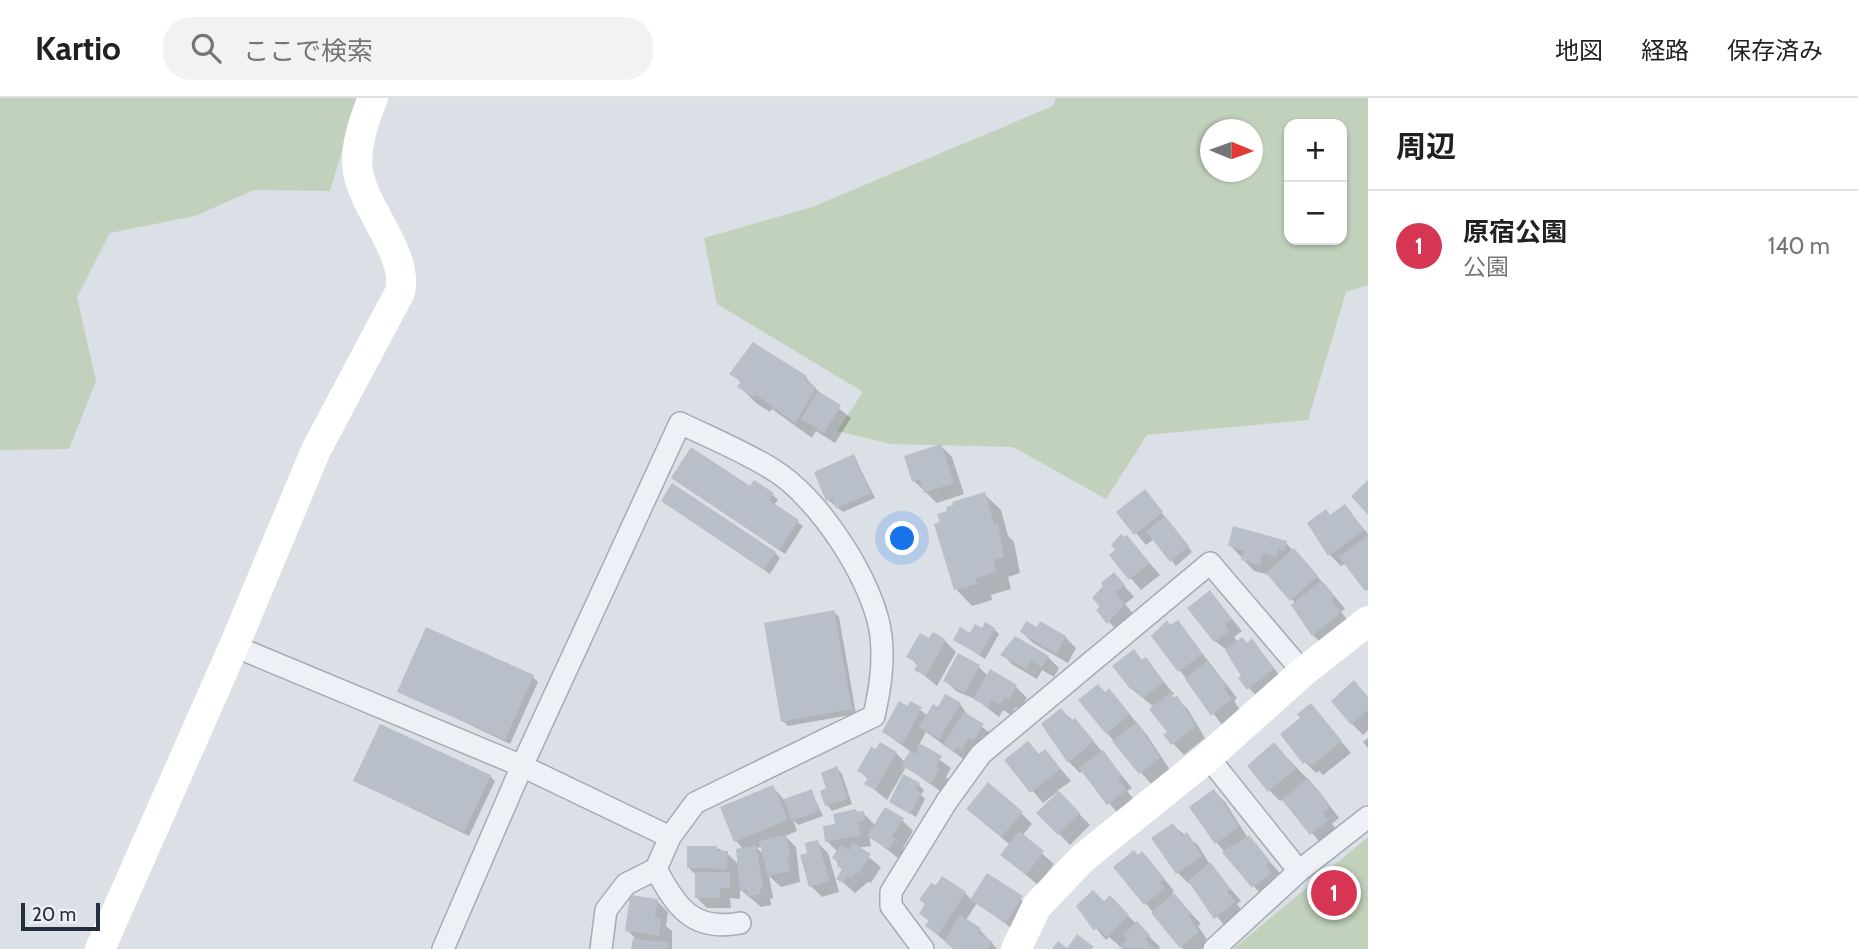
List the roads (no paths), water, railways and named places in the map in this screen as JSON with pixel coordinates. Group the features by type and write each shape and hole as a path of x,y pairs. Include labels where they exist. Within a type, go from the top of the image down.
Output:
{"street":[{"path":"100,949 234,646 316,450 400,292 400,269 358,172 357,152 373,98"},
{"path":"443,949 522,765 680,423 774,470 809,500 844,548 870,598 881,634 883,678 874,716 695,803 670,837 656,869 626,884 606,910 601,949"},
{"path":"923,949 891,906 891,892 947,801 981,754 1210,563 1303,673"},
{"path":"1016,949 1037,906 1083,859 1209,757 1303,673 1368,621"},
{"path":"234,646 522,765 670,837"},
{"path":"1209,757 1299,871"},
{"path":"1214,949 1299,871 1368,817"},
{"path":"656,869 667,889 695,921 723,926 740,923"}],"place":[{"name":"原宿公園","path":"1334,893"}]}
